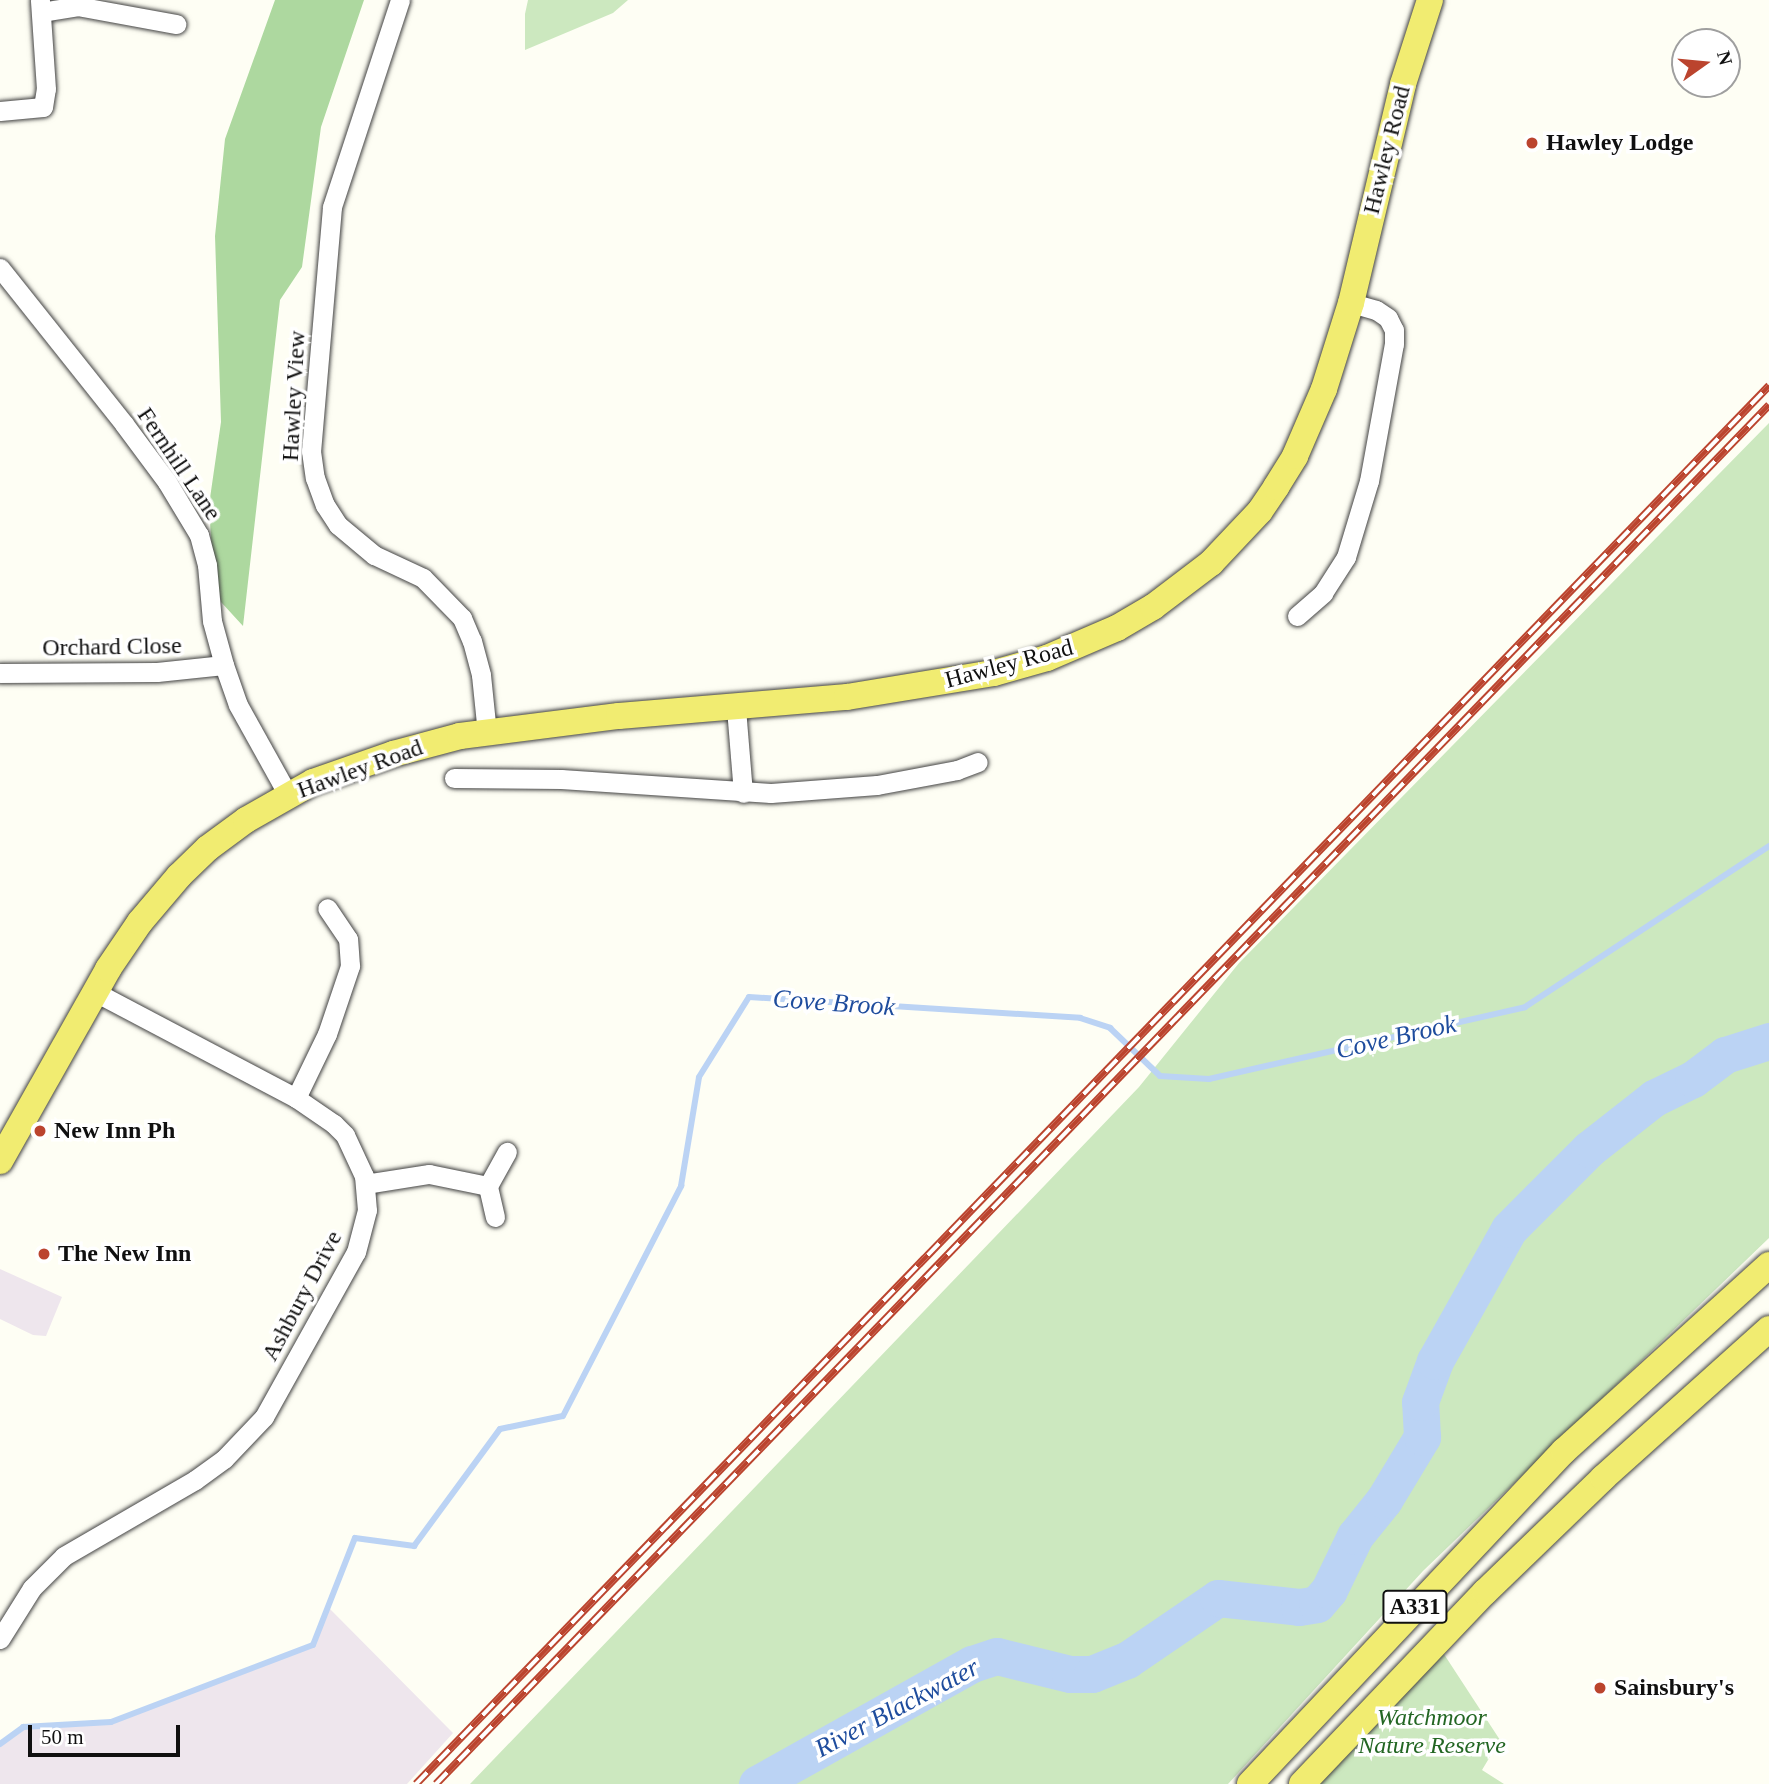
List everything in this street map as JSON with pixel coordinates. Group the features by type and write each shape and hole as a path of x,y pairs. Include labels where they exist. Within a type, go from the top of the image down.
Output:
{"main road":[{"name":"Hawley Road","path":"0,1161 125,942 179,876 218,841 288,795 324,778 436,741 619,716 736,708 872,694 994,673 1087,643 1153,607 1211,563 1260,511 1276,487 1294,456 1324,388 1352,303 1403,83 1430,0"},
{"name":"A331","path":"1250,1784 1564,1451 1769,1265"},
{"name":"A331","path":"1302,1784 1485,1592 1603,1478 1769,1329"}],"street":[{"name":"Hawley View","path":"400,0 332,207 311,451 322,496 338,525 374,555 424,578 462,618 472,641 481,675 487,733"},
{"path":"0,111 43,107 46,89 40,6 77,6 176,24"},
{"name":"Fernhill Lane","path":"0,268 124,424 167,482 199,535 207,565 212,621 224,665 238,705 288,795"},
{"path":"1297,616 1324,593 1346,557 1369,481 1394,344 1394,330 1388,318 1376,310 1352,303"},
{"name":"Orchard Close","path":"0,673 157,672 224,665"},
{"path":"736,708 743,793"},
{"name":"Hawley Road","path":"454,778 561,779 743,793 877,785 957,770 978,762"},
{"path":"296,1098 327,1034 350,966 348,939 327,908"},
{"name":"Ashbury Drive","path":"0,1639 32,1588 64,1556 195,1480 224,1459 264,1417 356,1252 367,1210 365,1184 345,1135 296,1098 95,992"},
{"path":"495,1217 488,1185 507,1152"},
{"path":"365,1184 429,1174 488,1185"}],"shaded area":[{"path":"0,1269 62,1297 46,1336 33,1335 0,1319"},
{"path":"328,1607 453,1733 407,1784 0,1784 0,1744 23,1727 111,1722 313,1645"}],"green space":[{"path":"275,0 364,0 321,127 302,267 280,300 243,626 221,602 212,555 209,505 221,422 215,236 225,139"},
{"path":"528,0 628,0 613,13 525,50 525,14"},
{"path":"1769,423 1769,1238 1423,1571 1228,1784 470,1784 1139,1087 1239,963"},
{"name":"Watchmoor Nature Reserve","path":"1438,1645 1500,1740 1482,1770 1504,1784 1314,1784"}],"waterway":[{"name":"Cove Brook","path":"0,1744 23,1727 111,1722 313,1645 355,1538 414,1546 500,1429 563,1416 681,1186 699,1077 749,997 1080,1018 1110,1028 1160,1076 1209,1079 1525,1007 1769,846"},
{"name":"River Blackwater","path":"757,1784 972,1664 997,1656 1070,1674 1092,1674 1127,1660 1218,1598 1299,1607 1317,1604 1329,1590 1355,1536 1384,1500 1422,1437 1420,1402 1435,1361 1509,1229 1589,1149 1654,1098 1693,1079 1725,1055 1769,1041"}],"railway":[{"path":"416,1784 1769,386"},
{"path":"436,1784 1769,405"}],"place":[{"name":"Hawley Lodge","path":"1532,143"},
{"name":"New Inn Ph","path":"40,1131"},
{"name":"The New Inn","path":"44,1254"},
{"name":"Sainsbury's","path":"1600,1688"}]}
